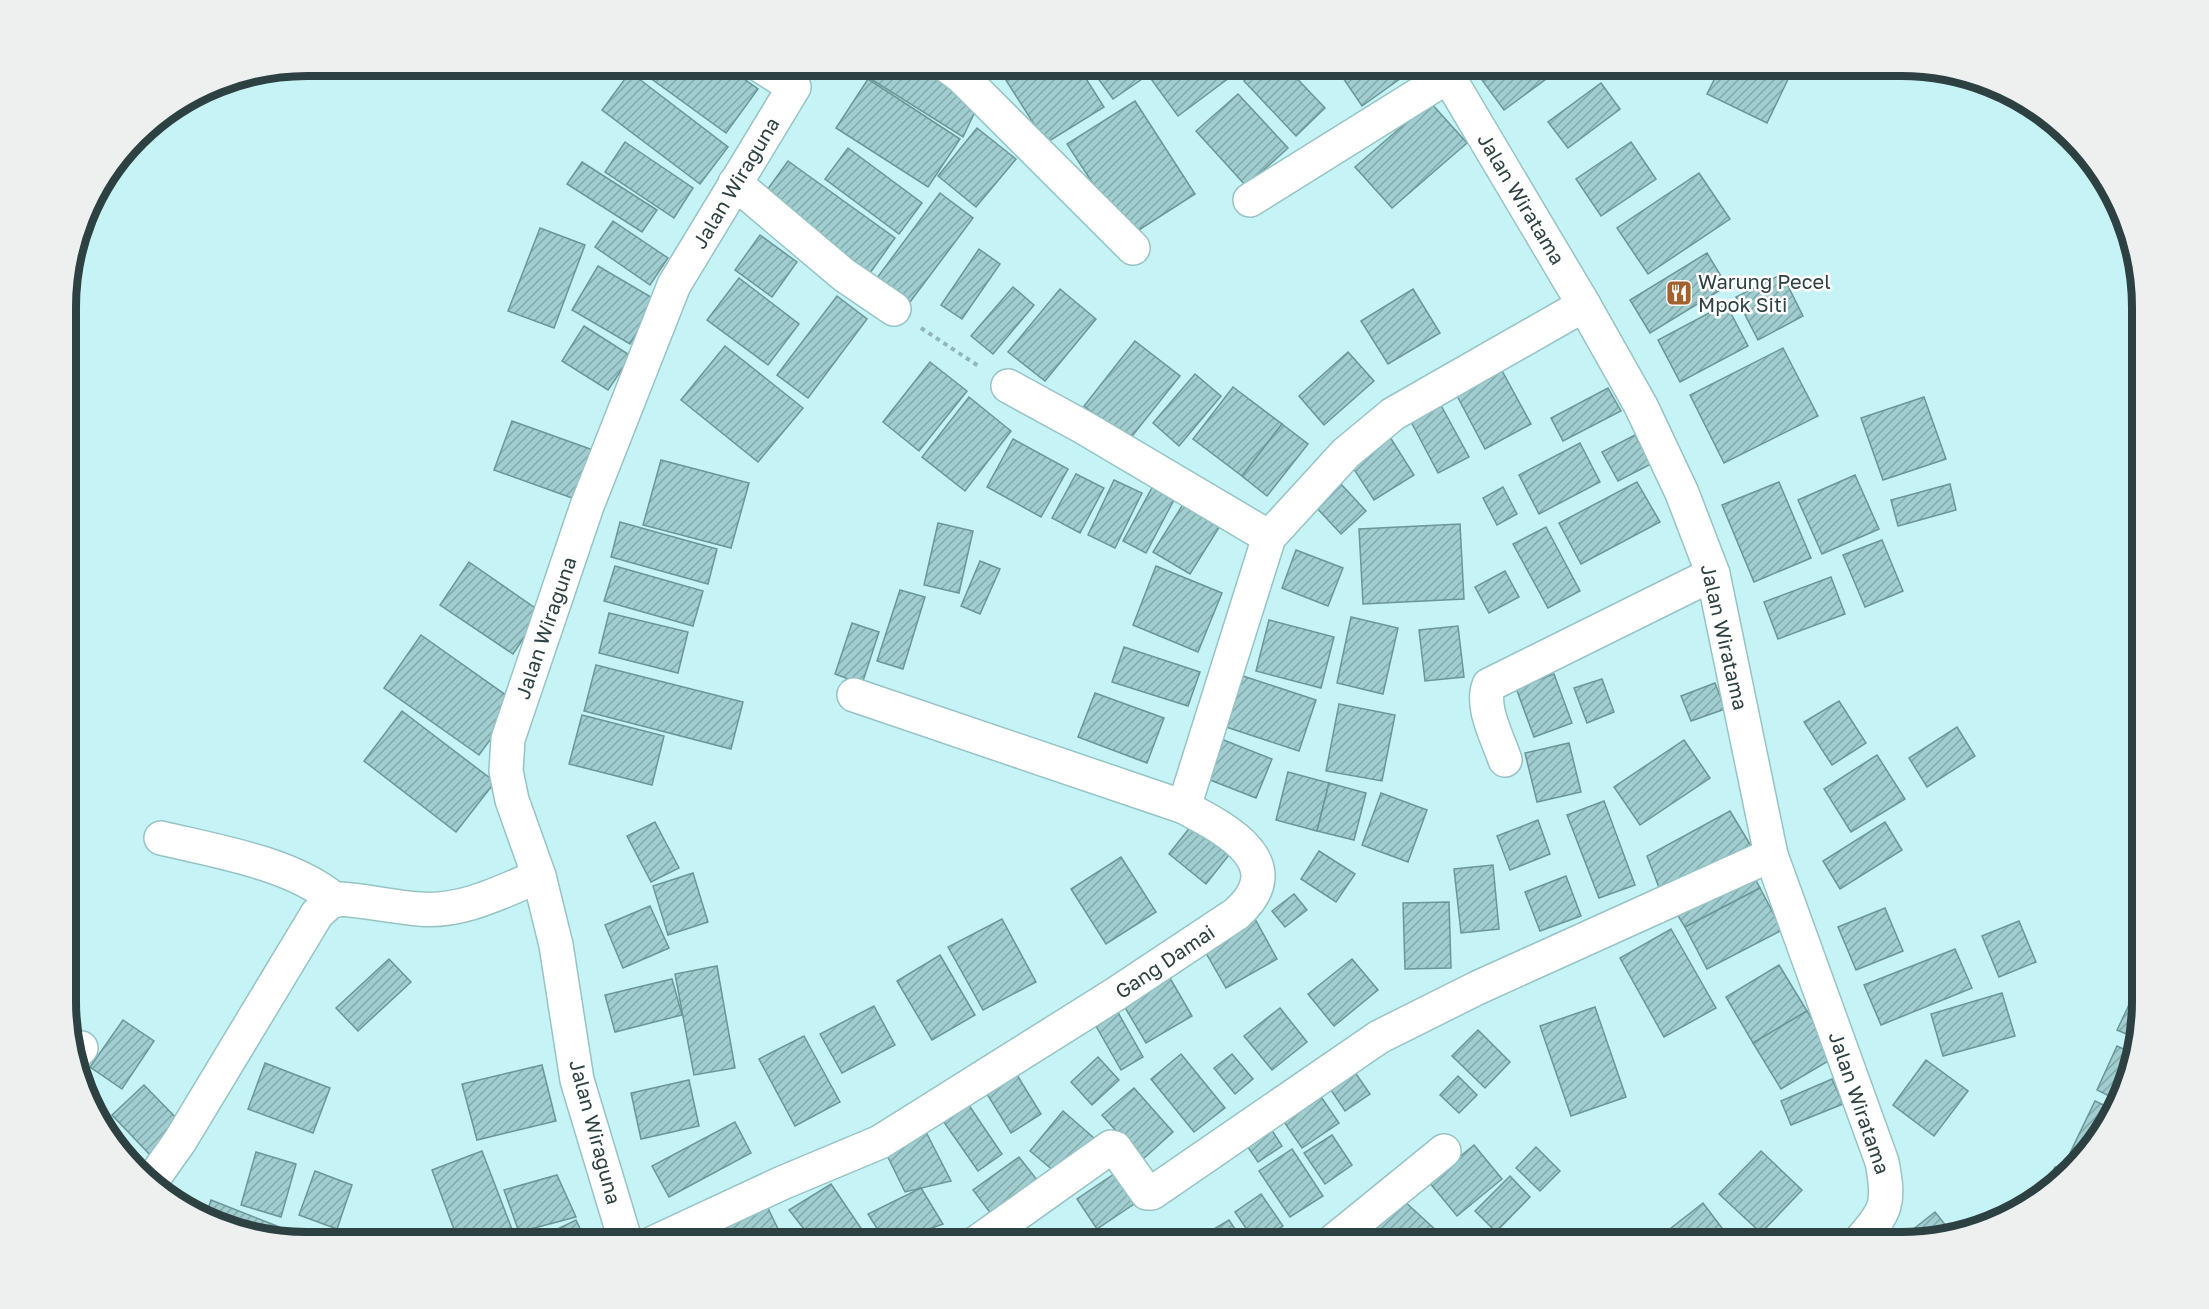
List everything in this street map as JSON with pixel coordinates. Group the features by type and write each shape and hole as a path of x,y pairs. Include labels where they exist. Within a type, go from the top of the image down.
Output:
{"street":[{"path":"961,76 1133,248"},
{"path":"1250,200 1437,76"},
{"name":"Jalan Wiratama","path":"1448,76 1641,406 1673,473 1713,574 1771,855 1882,1162 1888,1193 1880,1219 1868,1232"},
{"name":"Jalan Wiraguna","path":"623,1232 578,1080 556,945 539,876 512,800 506,771 508,739 587,506 674,285 735,183 804,77"},
{"path":"735,183 844,275 894,309"},
{"path":"1184,807 1269,537 1346,453 1393,414 1584,305"},
{"path":"1008,386 1083,427 1269,537"},
{"path":"1505,760 1487,706 1485,694 1489,685 1713,574"},
{"name":"Gang Damai","path":"677,1232 782,1183 880,1142 1104,1002 1236,914 1251,898 1256,887 1257,877 1252,854 1225,829 1184,807 854,695"},
{"path":"161,838 280,870 310,884 334,899 420,909 442,909 492,896 539,876"},
{"path":"991,1232 1111,1147 1116,1148 1146,1192 1152,1192 1379,1037 1477,988 1771,855"},
{"path":"155,1175 204,1102 317,914 334,899"},
{"path":"1345,1232 1444,1151"}],"path":[{"path":"894,309 1008,386"}],"building":[{"path":"627,76 635,76 728,147 700,184 602,110"},
{"path":"648,76 740,76 758,89 726,133"},
{"path":"866,76 947,76 981,99 963,137"},
{"path":"1003,76 1084,76 1104,107 1046,143"},
{"path":"1096,76 1146,76 1113,99"},
{"path":"1155,76 1232,76 1178,116 1151,79"},
{"path":"1249,76 1295,76 1325,108 1296,136 1244,81"},
{"path":"1346,76 1404,76 1362,106 1343,78"},
{"path":"1487,76 1550,76 1504,110 1482,80"},
{"path":"1716,76 1790,76 1767,123 1707,94"},
{"path":"868,79 960,139 928,187 836,128"},
{"path":"1601,83 1620,109 1568,148 1548,122"},
{"path":"1238,94 1288,148 1246,186 1196,131"},
{"path":"1135,101 1195,194 1128,237 1067,144"},
{"path":"1430,102 1467,143 1392,208 1355,167"},
{"path":"977,128 1016,159 976,207 938,176"},
{"path":"625,142 693,188 674,218 605,172"},
{"path":"1631,142 1656,179 1601,216 1576,179"},
{"path":"848,148 922,203 899,234 825,179"},
{"path":"788,161 895,238 870,273 762,197"},
{"path":"582,162 657,210 642,232 567,184"},
{"path":"1699,173 1730,219 1648,274 1617,228"},
{"path":"940,193 973,218 910,302 877,278"},
{"path":"613,221 668,258 650,285 595,247"},
{"path":"540,228 585,245 554,328 508,311"},
{"path":"760,235 797,262 772,297 735,270"},
{"path":"979,249 1000,264 962,319 941,305"},
{"name":"Warung Pecel Mpok Siti","path":"1707,253 1727,286 1650,333 1630,300"},
{"path":"598,266 656,300 630,344 572,310"},
{"path":"1782,274 1803,316 1758,340 1736,297"},
{"path":"739,278 799,324 768,365 707,320"},
{"path":"1013,287 1034,305 993,354 971,336"},
{"path":"1060,289 1096,319 1045,381 1008,352"},
{"path":"1413,289 1440,333 1388,364 1361,321"},
{"path":"837,296 867,319 808,398 777,375"},
{"path":"1726,304 1748,346 1680,382 1658,340"},
{"path":"584,326 631,356 608,390 562,361"},
{"path":"1135,341 1180,376 1129,440 1084,406"},
{"path":"725,346 803,408 758,462 681,400"},
{"path":"1783,348 1818,416 1724,463 1690,395"},
{"path":"1348,352 1374,381 1324,425 1299,396"},
{"path":"930,362 967,391 919,451 883,422"},
{"path":"1500,367 1531,424 1485,449 1454,390"},
{"path":"1195,374 1221,396 1179,446 1153,423"},
{"path":"1233,387 1282,424 1242,476 1193,439"},
{"path":"1608,388 1621,411 1563,441 1551,418"},
{"path":"969,397 1011,431 965,491 922,457"},
{"path":"1924,397 1946,459 1883,480 1861,418"},
{"path":"1437,398 1469,457 1438,473 1407,414"},
{"path":"512,421 593,450 575,499 494,470"},
{"path":"1282,424 1308,444 1267,496 1242,476"},
{"path":"1388,434 1414,475 1374,500 1348,460"},
{"path":"1635,435 1651,464 1618,481 1602,452"},
{"path":"1013,439 1068,469 1041,517 987,487"},
{"path":"1580,443 1600,482 1539,514 1519,475"},
{"path":"661,460 749,483 731,548 643,525"},
{"path":"1076,474 1104,488 1080,533 1052,518"},
{"path":"1855,475 1879,529 1822,554 1798,500"},
{"path":"1114,480 1142,493 1115,548 1088,535"},
{"path":"1339,482 1366,511 1341,534 1314,505"},
{"path":"1637,482 1660,522 1581,564 1559,523"},
{"path":"1779,482 1811,558 1754,582 1722,505"},
{"path":"1154,484 1176,496 1146,553 1123,541"},
{"path":"1950,484 1956,510 1898,526 1891,500"},
{"path":"1503,487 1517,514 1497,525 1483,498"},
{"path":"1187,498 1223,521 1190,574 1153,552"},
{"path":"620,522 717,549 708,584 611,557"},
{"path":"938,523 973,531 959,593 924,585"},
{"path":"1460,524 1464,599 1363,604 1359,529"},
{"path":"1546,527 1580,591 1548,608 1513,544"},
{"path":"1882,540 1903,591 1865,607 1843,555"},
{"path":"1296,550 1343,568 1328,606 1282,588"},
{"path":"980,561 1000,569 980,614 961,606"},
{"path":"469,562 541,612 513,654 440,605"},
{"path":"615,566 703,591 693,626 604,601"},
{"path":"1156,566 1222,593 1198,652 1133,625"},
{"path":"1505,571 1519,597 1489,613 1475,587"},
{"path":"1831,577 1845,614 1778,639 1764,602"},
{"path":"900,590 925,597 903,669 877,661"},
{"path":"609,613 688,632 678,673 599,653"},
{"path":"1351,617 1398,628 1383,694 1337,683"},
{"path":"1269,620 1334,637 1321,688 1256,671"},
{"path":"852,623 879,632 862,684 835,674"},
{"path":"1458,626 1464,677 1425,681 1419,630"},
{"path":"421,635 517,703 479,755 384,688"},
{"path":"1124,647 1200,672 1188,706 1112,682"},
{"path":"596,665 743,702 731,749 584,711"},
{"path":"1554,674 1572,723 1534,737 1516,688"},
{"path":"1243,676 1316,700 1299,751 1226,727"},
{"path":"1602,679 1614,712 1587,723 1574,688"},
{"path":"1715,683 1725,709 1691,721 1681,696"},
{"path":"1095,693 1164,718 1147,763 1078,737"},
{"path":"1839,701 1866,743 1832,765 1804,722"},
{"path":"1339,704 1395,715 1382,781 1326,771"},
{"path":"402,711 495,782 456,832 364,761"},
{"path":"582,715 664,736 652,785 569,764"},
{"path":"1957,727 1975,756 1927,787 1909,758"},
{"path":"1221,739 1272,759 1256,798 1205,778"},
{"path":"1684,740 1710,778 1640,825 1614,787"},
{"path":"1569,743 1581,792 1537,802 1525,753"},
{"path":"1877,755 1905,799 1851,832 1824,789"},
{"path":"1288,772 1329,783 1317,831 1276,820"},
{"path":"1329,783 1366,793 1354,840 1317,831"},
{"path":"1381,793 1427,810 1408,862 1362,845"},
{"path":"1604,801 1635,885 1599,898 1567,815"},
{"path":"1730,811 1754,851 1663,898 1647,856"},
{"path":"1538,820 1550,854 1510,870 1497,836"},
{"path":"655,822 679,868 651,882 627,836"},
{"path":"1885,822 1902,850 1840,889 1823,861"},
{"path":"1191,826 1229,855 1206,884 1169,854"},
{"path":"1319,851 1355,874 1336,902 1301,879"},
{"path":"1121,857 1156,912 1106,944 1071,889"},
{"path":"1493,865 1499,929 1461,933 1454,869"},
{"path":"693,873 708,922 668,935 653,886"},
{"path":"1752,873 1760,888 1685,927 1675,911"},
{"path":"1566,876 1581,916 1540,931 1525,892"},
{"path":"1760,888 1782,930 1707,969 1685,927"},
{"path":"1294,894 1307,910 1285,927 1272,911"},
{"path":"1449,902 1451,968 1405,969 1403,903"},
{"path":"650,906 669,948 623,968 605,925"},
{"path":"1885,908 1903,951 1856,970 1838,927"},
{"path":"1254,917 1277,959 1226,988 1202,946"},
{"path":"1002,919 1036,982 983,1010 948,947"},
{"path":"2019,921 2036,962 1999,977 1982,936"},
{"path":"1671,929 1716,1008 1664,1037 1620,958"},
{"path":"1955,949 1972,988 1881,1025 1864,985"},
{"path":"940,955 975,1015 932,1040 897,981"},
{"path":"389,959 411,982 358,1031 336,1008"},
{"path":"1352,959 1378,990 1334,1026 1308,994"},
{"path":"1779,965 1807,1011 1753,1043 1726,997"},
{"path":"717,966 735,1068 694,1075 675,974"},
{"path":"1167,973 1192,1016 1146,1043 1120,999"},
{"path":"672,979 682,1015 615,1032 605,995"},
{"path":"2002,993 2015,1036 1943,1056 1931,1014"},
{"path":"2132,999 2130,1036 2117,1030"},
{"path":"1111,1000 1143,1057 1121,1070 1088,1012"},
{"path":"874,1006 895,1045 842,1073 820,1034"},
{"path":"1595,1007 1626,1097 1571,1116 1540,1026"},
{"path":"1280,1008 1307,1042 1272,1070 1244,1036"},
{"path":"1807,1011 1835,1057 1781,1089 1753,1043"},
{"path":"123,1020 154,1041 122,1089 90,1067"},
{"path":"1478,1030 1510,1062 1485,1088 1452,1056"},
{"path":"804,1036 840,1102 795,1126 759,1059"},
{"path":"2117,1046 2127,1051 2112,1097 2097,1090"},
{"path":"1181,1054 1225,1108 1194,1132 1151,1079"},
{"path":"1232,1054 1253,1079 1235,1094 1214,1068"},
{"path":"1098,1057 1119,1080 1092,1105 1071,1082"},
{"path":"1926,1060 1968,1091 1934,1136 1893,1105"},
{"path":"265,1063 330,1088 313,1133 248,1109"},
{"path":"542,1065 556,1121 477,1140 462,1084"},
{"path":"1350,1065 1370,1094 1345,1111 1325,1081"},
{"path":"1017,1075 1041,1114 1011,1133 987,1094"},
{"path":"1458,1076 1477,1095 1459,1113 1440,1095"},
{"path":"1832,1079 1843,1104 1791,1125 1781,1101"},
{"path":"689,1080 699,1126 641,1139 631,1093"},
{"path":"144,1085 184,1126 152,1157 112,1115"},
{"path":"1134,1088 1173,1132 1142,1160 1102,1115"},
{"path":"1317,1091 1339,1123 1302,1148 1280,1116"},
{"path":"966,1101 1002,1154 978,1171 941,1118"},
{"path":"2095,1101 2107,1107 2085,1142 2074,1155 2070,1153"},
{"path":"1063,1111 1094,1138 1061,1177 1030,1151"},
{"path":"735,1122 751,1153 669,1197 652,1166"},
{"path":"1268,1124 1282,1146 1258,1162 1243,1140"},
{"path":"925,1130 951,1181 905,1192 884,1149"},
{"path":"1332,1135 1352,1165 1325,1184 1304,1153"},
{"path":"1474,1145 1502,1179 1457,1216 1429,1182"},
{"path":"1536,1147 1560,1171 1540,1191 1516,1168"},
{"path":"1292,1149 1323,1196 1290,1217 1259,1171"},
{"path":"482,1151 513,1232 455,1232 432,1170"},
{"path":"1761,1151 1802,1190 1762,1232 1719,1194"},
{"path":"256,1152 296,1164 281,1217 241,1205"},
{"path":"1019,1157 1041,1185 995,1219 973,1190"},
{"path":"2055,1167 2060,1169 2054,1175 2050,1179"},
{"path":"315,1171 352,1185 337,1229 299,1215"},
{"path":"1117,1172 1137,1202 1097,1229 1077,1199"},
{"path":"557,1175 576,1217 519,1232 504,1190"},
{"path":"1510,1176 1530,1197 1496,1232 1475,1211"},
{"path":"831,1184 864,1232 806,1232 789,1210"},
{"path":"921,1188 943,1224 924,1232 879,1232 868,1214"},
{"path":"1261,1194 1283,1226 1273,1232 1249,1232 1235,1212"},
{"path":"763,1198 779,1231 777,1232 701,1232"},
{"path":"211,1200 282,1228 281,1231 278,1231 248,1225 208,1210"},
{"path":"1403,1200 1438,1232 1381,1232 1377,1228"},
{"path":"1703,1203 1725,1232 1666,1232"},
{"path":"1935,1212 1948,1228 1931,1231 1910,1232"},
{"path":"576,1220 582,1232 551,1232"},
{"path":"1229,1220 1237,1232 1216,1232 1214,1229"}],"place":[{"name":"Warung Pecel Mpok Siti","path":"1679,293"}]}
